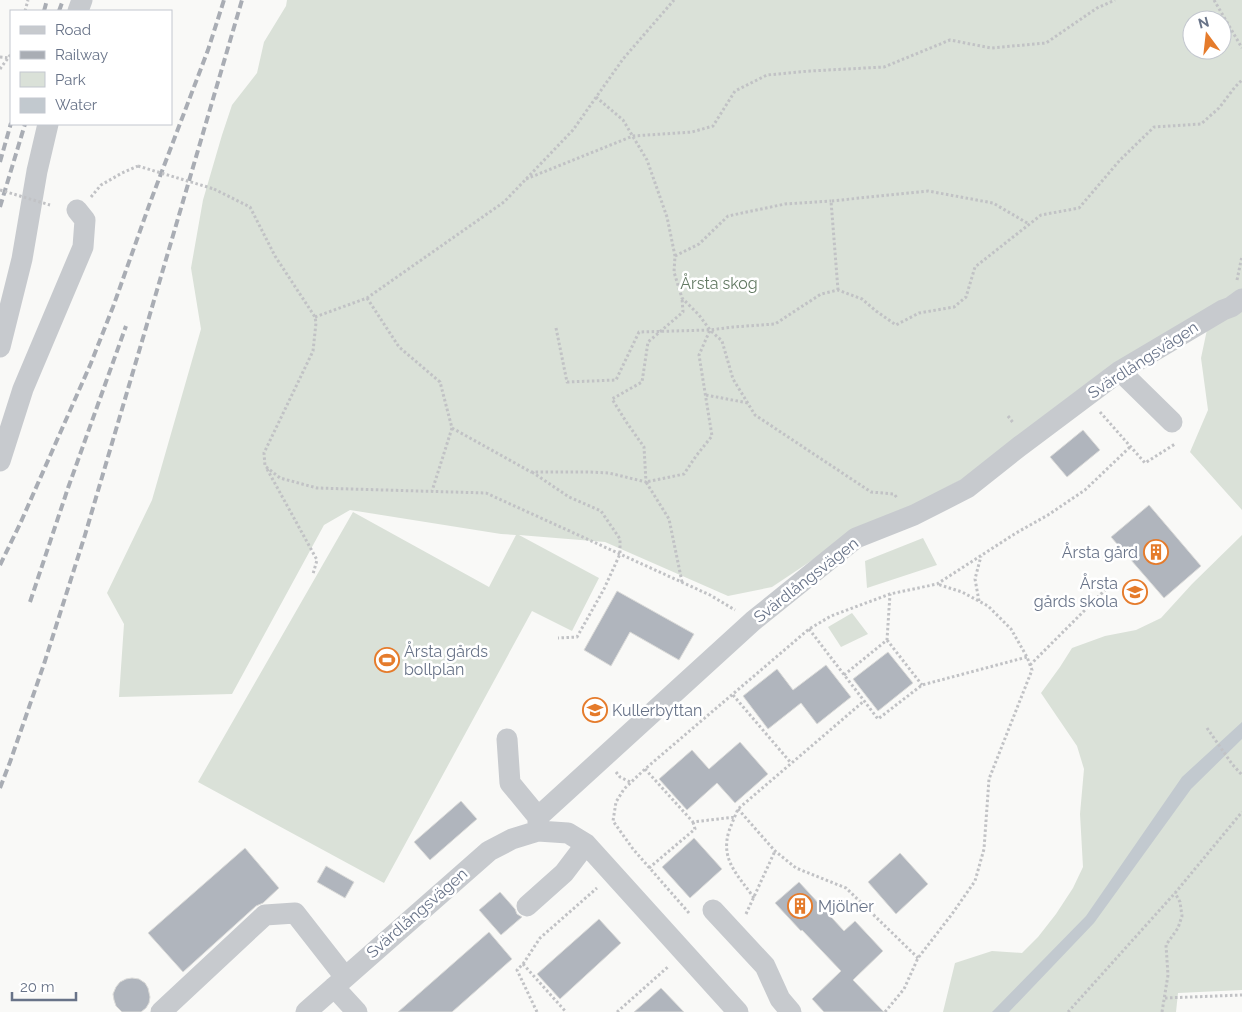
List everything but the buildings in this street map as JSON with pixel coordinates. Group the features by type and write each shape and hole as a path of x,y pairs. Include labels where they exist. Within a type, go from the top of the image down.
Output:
{"street":[{"path":"0,347 22,259 37,171 48,125"},
{"path":"0,461 23,389 83,247 85,220 78,210"},
{"name":"Svärdlångsvägen","path":"306,1012 488,851 538,824 753,621 856,538 914,515 967,488 1120,371 1242,299"},
{"path":"1120,371 1172,422"},
{"path":"508,739 510,783 538,824"},
{"name":"Svärdlångsvägen","path":"538,824 568,833 586,844 738,1012"},
{"path":"527,906 564,873 586,844"},
{"path":"713,910 765,966 780,999 791,1012"},
{"path":"161,1012 265,915 295,913 340,982 357,1012"}],"path":[{"path":"315,317 368,298 504,202 573,130 623,59 674,0"},
{"path":"526,179 633,136 692,132 713,126 735,91 767,75 884,67 950,40 991,48 1046,43 1097,8 1115,0"},
{"path":"1214,0 1242,48"},
{"path":"0,57 10,56"},
{"path":"0,69 10,56"},
{"path":"556,328 567,382 616,380 639,332 710,330 775,324 822,294 838,290 862,299 896,325 919,313 954,307 966,297 975,268 1029,224 1041,215 1079,208 1120,160 1154,127 1201,124 1219,108 1235,86 1242,80"},
{"path":"596,97 623,120 647,160 667,217 676,256 674,272 682,298 683,312 648,342 642,382 612,398 644,447 646,482 669,519 682,582"},
{"path":"0,190 50,205 78,210 101,185 138,166 214,189 250,207 275,256 315,317 313,351 264,453 265,466 317,560 313,574"},
{"path":"676,256 699,244 728,216 785,204 928,191 993,203 1029,224"},
{"path":"832,201 838,290"},
{"path":"368,298 399,348 440,382 452,428 432,491"},
{"path":"682,298 722,342 733,379 755,414 871,492 894,494 914,515"},
{"path":"532,472 609,473 646,482 684,474 712,436 699,355 710,330"},
{"path":"706,396 748,403"},
{"path":"1087,396 1145,463 1184,438 1172,422"},
{"path":"452,428 532,472 569,497 601,511 620,539 620,554 604,589 577,637 558,638"},
{"path":"689,913 633,849 613,821 616,802 624,789 809,629 832,616 890,594 937,584 1085,490 1130,447"},
{"path":"265,466 280,478 316,488 486,493 710,595 753,621"},
{"path":"979,601 975,579 981,556"},
{"path":"1030,665 1114,581"},
{"path":"885,1012 904,989 918,958 975,881 984,849 989,779 1032,670 1011,629 988,606 962,592 937,584"},
{"path":"890,594 887,640 922,686"},
{"path":"809,629 878,719 922,686 1027,657"},
{"path":"844,675 887,640"},
{"path":"733,695 791,763"},
{"path":"754,898 731,866 726,851 729,832 738,809 864,701"},
{"path":"1207,728 1242,775"},
{"path":"645,769 693,822 695,829 649,868"},
{"path":"738,809 776,851 796,868 846,888 918,958"},
{"path":"1068,1012 1175,893 1242,812"},
{"path":"693,822 735,817"},
{"path":"746,914 776,851"},
{"path":"537,1012 517,970 540,938 614,873"},
{"path":"1162,1012 1168,975 1166,945 1178,928 1182,916 1180,902 1175,893"},
{"path":"617,1012 685,953"},
{"path":"523,964 566,1012"},
{"path":"1165,998 1242,995"}],"green space":[{"name":"Årsta skog","path":"287,0 1242,0 1242,510 1190,452 1208,410 1201,358 1212,306 966,477 895,515 859,529 772,587 728,596 605,542 519,535 599,578 572,631 532,611 384,883 198,782 353,512 489,587 516,535 350,510 324,525 232,694 119,697 124,624 107,593 152,500 201,329 191,268 203,200 232,105 257,73 264,42 286,6"},
{"path":"1242,535 1242,990 1178,993 1176,1012 943,1012 955,963 992,951 1022,953 1038,937 1056,914 1073,888 1083,867 1080,814 1084,769 1077,746 1041,693 1072,648 1105,636 1136,630 1161,618 1192,584"},
{"path":"923,538 937,565 867,588 865,561"},
{"path":"852,613 868,634 841,647 828,627"}],"water":[{"path":"1242,722 1242,739 1191,789 1094,923 1009,1012 992,1012 1086,916 1182,777"}],"railway":[{"path":"44,10 47,0"},
{"path":"59,10 63,0"},
{"path":"0,565 91,363 208,50 224,0"},
{"path":"0,788 44,664 85,535 242,0"},
{"path":"0,162 10,125"},
{"path":"0,207 25,125"},
{"path":"30,602 68,488 126,326"}],"place":[{"name":"Årsta gård","path":"1156,552"},
{"name":"Årsta gårds skola","path":"1135,592"},
{"name":"Årsta gårds bollplan","path":"387,660"},
{"name":"Kullerbyttan","path":"595,710"},
{"name":"Mjölner","path":"800,906"}]}
